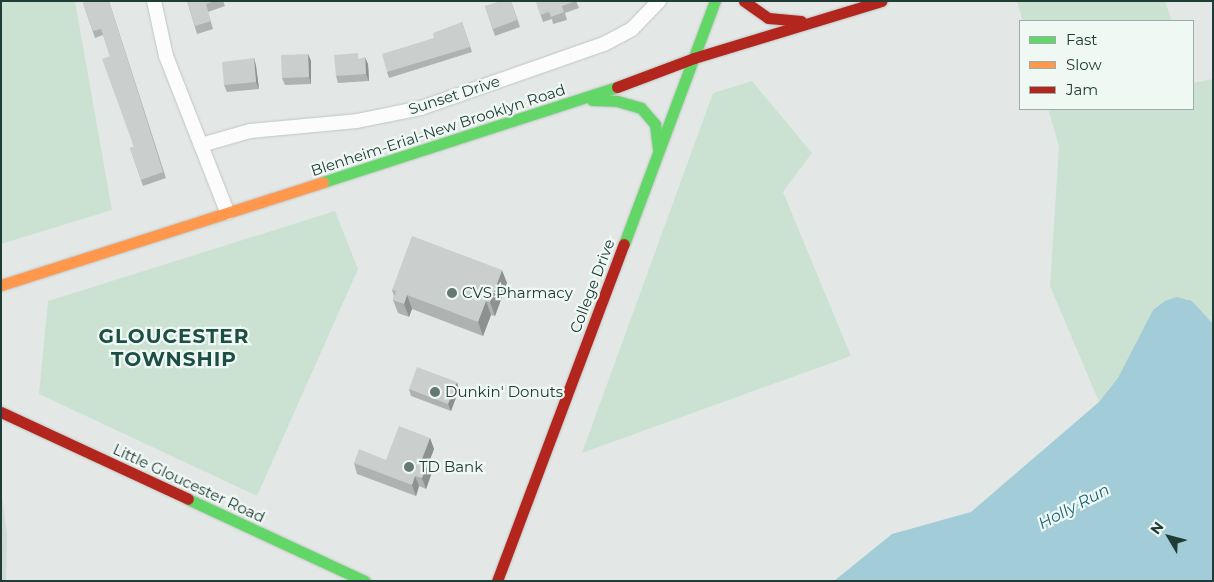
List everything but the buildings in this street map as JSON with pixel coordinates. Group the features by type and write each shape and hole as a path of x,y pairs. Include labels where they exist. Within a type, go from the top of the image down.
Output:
{"main road":[{"name":"College Drive","path":"497,581 716,1"},
{"path":"744,1 761,15 777,20 801,21 832,17"},
{"name":"Blenheim-Erial-New Brooklyn Road","path":"1,285 576,102 694,58 882,1"},
{"path":"576,102 608,100 640,108 657,131 657,156"},
{"name":"Little Gloucester Road","path":"1,412 365,581"}],"street":[{"path":"154,1 166,56 227,212"},
{"name":"Sunset Drive","path":"201,146 250,131 357,121 421,108 604,44 632,30 659,1"}],"shaded area":[{"path":"1,490 7,534 6,581 1,581"}],"green space":[{"path":"1,1 75,1 112,210 1,244"},
{"path":"1017,1 1165,1 1172,20 1023,20"},
{"path":"1213,79 1213,324 1186,298 1099,402 1050,286 1059,146 1048,110 1194,110 1194,83"},
{"path":"752,81 812,153 783,192 851,356 582,453 713,93"},
{"path":"335,211 358,269 257,496 39,394 48,301"}],"water":[{"name":"Holly Run","path":"1177,297 1192,301 1213,324 1213,581 834,581 892,534 971,512 1099,402 1118,378 1153,310 1165,301"}],"traffic: fast":[{"path":"624,244 715,1"},
{"path":"323,182 617,87"},
{"path":"592,100 617,101 641,108 655,124 658,149"},
{"path":"188,499 365,581"}],"traffic: slow":[{"path":"1,285 323,182"}],"traffic: jam":[{"path":"744,1 768,18 801,21"},
{"path":"617,87 694,58 882,1"},
{"path":"497,581 624,244"},
{"path":"1,412 188,499"}],"place":[{"name":"CVS Pharmacy","path":"452,293"},
{"name":"Dunkin' Donuts","path":"435,392"},
{"name":"TD Bank","path":"409,467"}],"district":[{"name":"GLOUCESTER TOWNSHIP","path":"174,348"}]}
